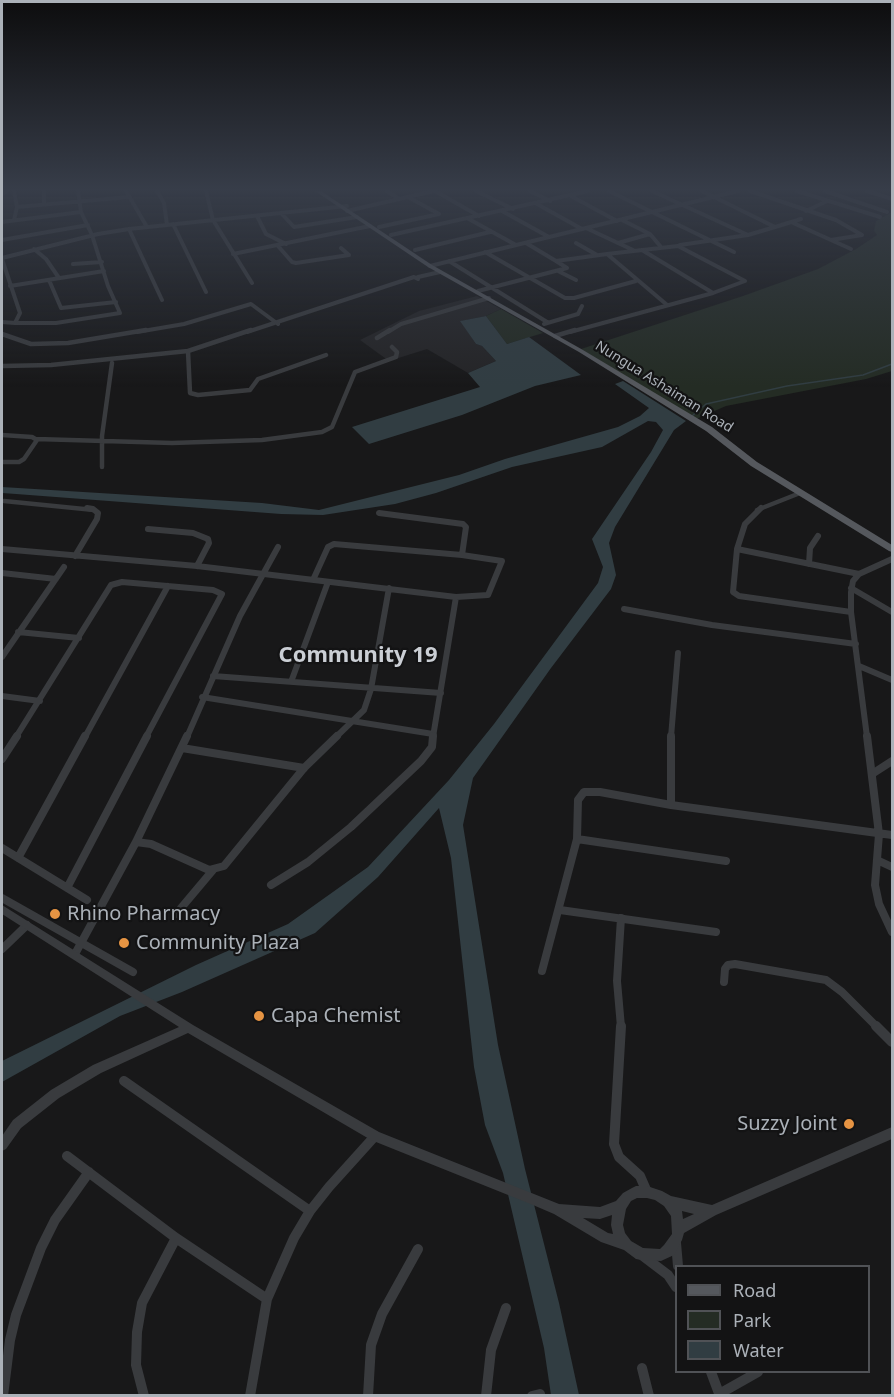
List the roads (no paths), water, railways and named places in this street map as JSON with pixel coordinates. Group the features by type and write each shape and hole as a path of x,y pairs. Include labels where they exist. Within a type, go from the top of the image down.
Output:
{"main road":[{"name":"Nungua Ashaiman Road","path":"420,256 434,265"},
{"name":"Nungua Ashaiman Road","path":"423,256 444,273 555,336 709,429 754,464 892,549"}],"street":[{"path":"43,256 59,278"},
{"path":"2,322 56,323 120,313 100,256"},
{"path":"142,256 162,300"},
{"path":"189,256 206,292"},
{"path":"234,256 252,283"},
{"path":"287,256 296,263 341,256"},
{"path":"434,265 468,256"},
{"path":"492,256 565,298 636,281"},
{"path":"478,291 567,268 548,256"},
{"path":"556,261 589,256"},
{"path":"609,256 666,304"},
{"path":"654,256 713,293"},
{"path":"555,336 713,293 746,281 698,256"},
{"path":"2,258 20,313 15,323"},
{"path":"449,261 547,322"},
{"path":"73,264 102,262"},
{"path":"2,292 10,288 48,280 104,271"},
{"path":"558,271 576,280"},
{"path":"2,368 112,363 189,352 375,293 414,277 444,273"},
{"path":"48,280 61,308 116,302"},
{"path":"377,338 401,324 489,298"},
{"path":"2,334 31,344 68,342 167,327 251,304 278,325"},
{"path":"536,326 578,314 582,306"},
{"path":"2,435 36,439 172,443 253,440 322,432 332,427 355,372 396,357 397,352 392,348"},
{"path":"189,352 190,393 198,395 249,390 258,379 326,355"},
{"path":"2,368 189,352"},
{"path":"102,467 102,441 112,363"},
{"path":"2,462 19,462 24,459 36,439"},
{"path":"800,493 757,510 745,524 737,549 732,590 735,594 851,612"},
{"path":"4,501 93,510 98,513 97,519 75,556"},
{"path":"379,513 457,522 463,525 466,527 462,555"},
{"path":"148,529 193,533 208,539 209,543 197,566"},
{"path":"809,564 810,548 818,536"},
{"path":"2,549 197,566 263,575 456,597 486,596 503,562 497,559 462,555 333,544 328,547 313,580"},
{"path":"75,954 136,842 182,748 202,697 240,616 278,547"},
{"path":"737,549 859,574 892,559"},
{"path":"2,657 64,567"},
{"path":"2,573 56,579"},
{"path":"859,574 851,588 851,612 879,834 875,885 879,904 892,932"},
{"path":"2,759 115,582 213,590 222,594 67,888"},
{"path":"291,682 327,582"},
{"path":"18,858 168,586"},
{"path":"176,914 213,870 224,866 231,859 304,768 364,710 371,689 389,588"},
{"path":"851,588 892,612"},
{"path":"271,885 308,862 368,811 421,761 434,742 433,734 456,597"},
{"path":"624,609 712,625 856,644"},
{"path":"18,632 79,638"},
{"path":"671,805 671,740 678,653"},
{"path":"859,666 892,680"},
{"path":"213,676 441,693"},
{"path":"2,696 40,701"},
{"path":"202,697 433,734"},
{"path":"182,748 304,768"},
{"path":"872,774 892,760"},
{"path":"542,971 577,839 578,800 584,792 600,792 671,805 892,835"},
{"path":"577,839 726,861"},
{"path":"136,842 151,844 200,867 213,870"},
{"path":"2,848 87,900"},
{"path":"878,860 892,867"},
{"path":"2,898 133,972"},
{"path":"2,909 189,1028 375,1136 558,1210 605,1238 627,1245 641,1254 668,1275 675,1286"},
{"path":"560,910 716,932"},
{"path":"621,918 617,981 622,1033 614,1144 619,1156 640,1176 647,1192"},
{"path":"2,949 27,925"},
{"path":"724,982 725,969 728,965 735,964 826,980 842,992 892,1042"},
{"path":"2,1145 25,1117 55,1094 97,1069 189,1028"},
{"path":"123,1081 309,1211"},
{"path":"680,1228 712,1211 892,1133"},
{"path":"250,1395 267,1299 294,1238 309,1211 348,1163 375,1136"},
{"path":"67,1156 176,1238 267,1299"},
{"path":"3,1395 10,1340 16,1316 41,1248 54,1221 89,1172"},
{"path":"627,1245 617,1226 620,1206 627,1197 636,1192 658,1195 668,1202 676,1214 680,1228 676,1243 678,1265"},
{"path":"668,1202 712,1211"},
{"path":"558,1210 600,1213 620,1206"},
{"path":"144,1395 136,1365 137,1332 142,1303 176,1238"},
{"path":"641,1254 661,1255 676,1243"},
{"path":"368,1395 371,1345 382,1314 418,1249"},
{"path":"486,1395 491,1350 506,1308"},
{"path":"642,1368 650,1395"},
{"path":"712,1373 720,1394 755,1373"}],"water":[{"path":"486,316 507,344 529,337 581,375 535,386 462,415 369,444 352,427 480,387 468,373 496,361 482,346 476,344 460,321"},
{"path":"623,381 686,421 674,430 615,527 609,543 616,575 611,589 551,668 473,778 463,825 498,1045 579,1395 551,1395 544,1348 503,1173 485,1125 474,1067 451,858 439,808 378,877 315,933 182,992 120,1016 2,1082 2,1061 196,965 288,924 368,867 449,780 494,724 598,583 603,567 592,539 651,452 663,430 656,422 648,421 602,447 512,467 436,493 395,504 323,515 281,514 2,493 2,487 262,503 319,510 459,475 505,459 618,427 640,416 649,408 615,384"}],"waterway":[{"path":"692,416 706,404 787,386 863,375 892,364"}],"place":[{"name":"Rhino Pharmacy","path":"55,914"},
{"name":"Community Plaza","path":"124,943"},
{"name":"Capa Chemist","path":"259,1016"},
{"name":"Suzzy Joint","path":"849,1124"}],"district":[{"name":"Community 19","path":"358,656"}]}
